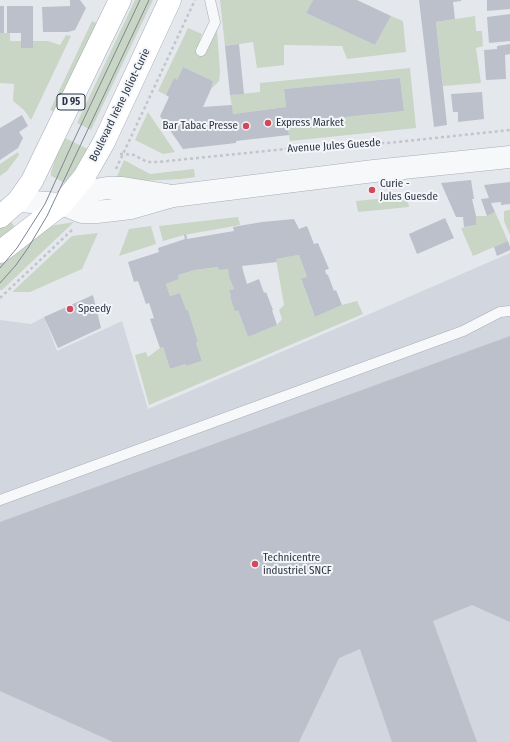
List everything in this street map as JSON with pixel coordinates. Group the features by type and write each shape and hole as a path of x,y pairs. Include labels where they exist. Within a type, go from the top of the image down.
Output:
{"main road":[{"name":"D 95","path":"0,217 18,202 32,182 120,0"},
{"name":"Boulevard Irène Joliot-Curie","path":"0,252 38,223 55,204 84,177 99,152 170,0"}],"street":[{"path":"18,202 55,204 82,212 97,212 131,208 173,196 374,171 510,157"},
{"path":"55,204 90,191 107,188 123,188 173,196"}],"lane":[{"path":"201,51 215,22 210,0"},
{"path":"0,500 463,331 500,312 510,311"}],"path":[{"path":"107,188 195,0"},
{"name":"Avenue Jules Guesde","path":"123,154 134,155 147,162 158,162 335,144 388,143 510,130"},
{"path":"116,155 123,154"},
{"path":"0,298 73,229 90,227 97,212"}],"shaded area":[{"name":"Technicentre industriel SNCF","path":"510,253 510,742 0,742 0,320 31,324 44,317 57,351 122,321 148,409"}],"green space":[{"path":"135,0 153,0 91,130 77,123"},
{"path":"220,0 313,0 306,13 375,45 391,16 403,21 406,52 347,59 342,46 284,45 284,65 257,68 253,42 225,46"},
{"path":"475,16 476,31 482,31 483,46 476,48 481,83 443,86 436,22"},
{"path":"92,21 99,24 57,113 50,110"},
{"path":"188,28 202,34 197,49 205,53 217,29 220,72 219,81 211,89 213,81 183,67 177,80 174,79 166,95 158,91"},
{"path":"0,33 10,33 10,41 21,41 21,48 33,48 33,41 48,41 60,45 66,35 71,36 31,120 24,110 13,101 14,84 0,83"},
{"path":"410,68 416,128 290,141 287,123 404,111 400,78 284,89 286,107 233,114 230,95 260,92 260,83"},
{"path":"148,112 175,152 163,154 135,140"},
{"path":"63,137 90,150 67,184 51,176"},
{"path":"18,152 19,155 7,171 0,176 0,164"},
{"path":"124,160 150,174 194,169 195,177 140,181 116,179"},
{"path":"407,196 409,207 358,212 356,201"},
{"path":"510,210 510,235 504,221 504,211"},
{"path":"495,212 508,241 473,256 461,228 476,225 476,216 487,216"},
{"path":"238,217 240,225 184,235 163,241 159,226"},
{"path":"10,222 14,227 0,241 0,227"},
{"path":"74,222 2,290 0,290 0,262 50,226"},
{"path":"151,226 156,244 119,256 129,229"},
{"path":"98,233 82,269 30,292 12,292 72,236"},
{"path":"299,255 307,277 301,280 315,317 342,305 357,301 363,314 149,405 135,355 146,352 148,357 163,347 170,369 185,364 186,366 202,361 188,310 186,310 180,293 170,296 166,284 179,279 178,275 195,270 218,267 219,270 228,269 229,277 234,289 229,290 230,297 235,310 238,310 248,337 277,325 282,319 279,310 284,305 276,259"}],"building":[{"path":"70,0 80,0 86,8 75,30 68,32 43,32 42,7 70,6"},
{"path":"313,0 357,0 391,16 375,45 306,13"},
{"path":"419,0 461,0 453,2 455,19 436,22 447,125 434,127"},
{"path":"487,0 510,0 510,9 487,11"},
{"path":"0,6 4,6 4,33 0,33"},
{"path":"7,6 33,6 33,48 21,48 21,33 7,33"},
{"path":"510,14 510,41 489,43 487,17"},
{"path":"239,44 244,94 230,95 225,46"},
{"path":"510,44 510,54 505,55 506,79 486,80 484,50 497,49 497,46"},
{"path":"183,67 213,81 203,107 232,105 233,114 286,107 284,89 400,78 404,111 287,123 289,135 183,149 160,116 169,97 166,95 174,78 177,80"},
{"path":"482,92 484,119 458,122 458,112 453,112 451,94"},
{"path":"22,115 28,126 19,132 23,138 18,148 0,160 0,128"},
{"path":"471,180 476,225 464,227 463,217 456,217 441,183"},
{"path":"510,182 510,204 501,205 501,202 491,203 495,212 487,216 481,199 489,198 484,185"},
{"path":"445,218 454,238 417,254 409,234"},
{"path":"294,219 299,229 307,226 314,244 318,243 329,269 325,270 326,274 328,275 334,291 336,290 342,305 315,317 301,279 307,277 299,255 276,259 277,262 242,266 247,284 259,279 264,293 266,292 277,325 248,337 238,310 235,311 230,297 229,290 234,289 229,277 228,269 219,270 218,267 195,270 178,275 179,279 166,284 170,296 180,293 186,310 188,310 202,361 186,366 185,364 170,369 163,347 160,348 150,319 154,318 149,303 146,304 138,281 134,282 128,262 159,252 158,248 185,239 184,235 186,234 187,239 234,231 233,227"},
{"path":"508,241 510,250 497,256 494,247"},
{"path":"93,295 101,328 58,348 44,317"},
{"name":"Technicentre industriel SNCF","path":"510,336 510,622 472,605 433,621 477,742 392,742 360,649 339,658 299,742 113,742 0,691 0,522"}],"tram line":[{"path":"0,268 17,248 45,204 140,0"},
{"path":"0,283 16,265 28,248 47,216 149,0"}],"place":[{"name":"Express Market","path":"268,123"},
{"name":"Bar Tabac Presse","path":"246,126"},
{"name":"Curie - Jules Guesde","path":"372,190"},
{"name":"Speedy","path":"70,309"},
{"name":"Technicentre industriel SNCF","path":"255,564"}]}
